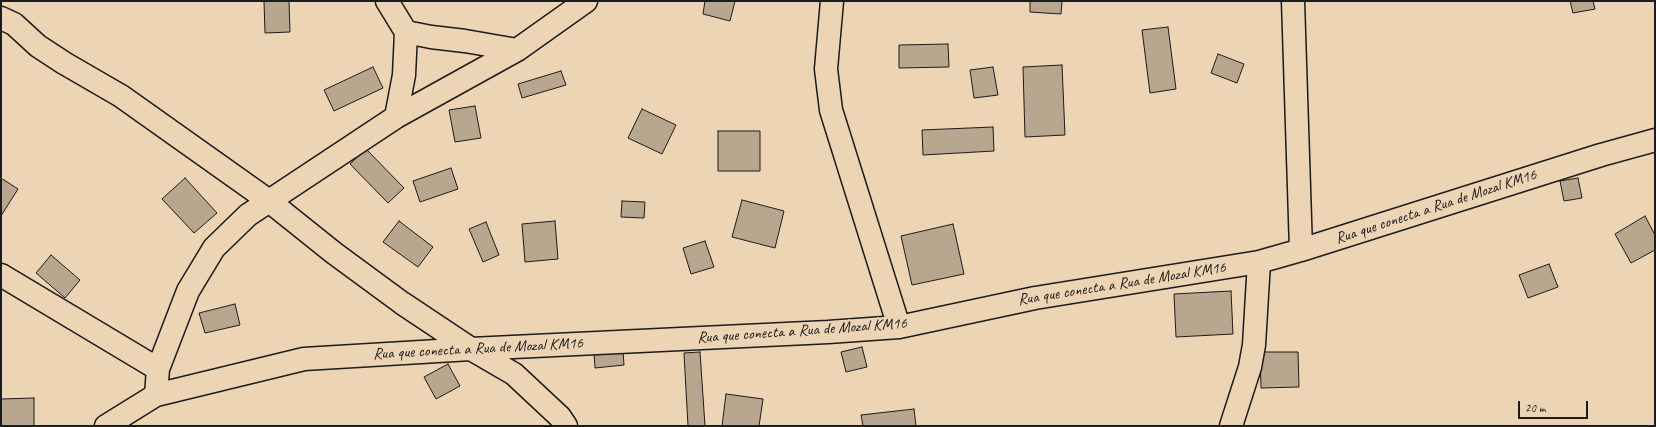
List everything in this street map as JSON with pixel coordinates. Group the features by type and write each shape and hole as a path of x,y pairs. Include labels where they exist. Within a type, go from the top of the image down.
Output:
{"street":[{"path":"387,1 406,32 404,75 396,117"},
{"path":"156,395 158,369 188,291 214,248 248,215 396,117 517,50 586,1"},
{"path":"832,1 826,69 831,110 899,327"},
{"path":"1293,1 1301,250"},
{"path":"1,18 14,24 38,46 64,63 121,96 269,200 334,253 402,303 514,374 560,417 566,426"},
{"path":"406,32 517,50"},
{"name":"Rua que conecta a Rua de Mozal KM16","path":"106,426 156,395 304,359 471,348 899,327 1035,298 1259,262 1301,250 1601,154 1655,140"},
{"path":"1231,426 1248,374 1254,345 1259,262"},
{"path":"1,276 158,369"}],"building":[{"path":"264,1 289,1 290,32 265,33"},
{"path":"705,1 735,1 730,21 703,14"},
{"path":"1030,1 1062,1 1061,14 1030,12"},
{"path":"1570,1 1593,1 1595,9 1573,13"},
{"path":"1168,27 1176,89 1150,93 1142,30"},
{"path":"948,44 949,67 899,68 899,45"},
{"path":"1218,54 1244,64 1237,83 1211,73"},
{"path":"1062,65 1065,135 1025,137 1023,67"},
{"path":"373,67 383,88 334,111 324,90"},
{"path":"993,67 998,95 974,98 970,70"},
{"path":"561,71 566,85 522,98 518,84"},
{"path":"475,106 481,138 455,142 449,110"},
{"path":"642,109 676,125 662,154 628,138"},
{"path":"993,127 994,151 923,155 922,130"},
{"path":"718,131 760,131 760,171 718,171"},
{"path":"366,149 404,188 388,203 350,164"},
{"path":"451,168 458,189 420,202 413,181"},
{"path":"1,178 18,189 1,216"},
{"path":"185,178 217,213 194,233 162,199"},
{"path":"1578,178 1582,198 1564,201 1560,181"},
{"path":"742,200 784,211 775,248 732,237"},
{"path":"622,201 645,202 644,218 621,217"},
{"path":"1645,216 1655,235 1655,250 1631,263 1615,234"},
{"path":"399,221 433,247 418,267 383,242"},
{"path":"555,221 558,259 525,262 522,224"},
{"path":"486,222 499,255 483,262 469,229"},
{"path":"953,224 964,274 912,285 901,236"},
{"path":"705,241 714,267 691,274 683,248"},
{"path":"51,255 80,280 65,298 36,273"},
{"path":"1549,264 1558,287 1528,298 1519,275"},
{"path":"1231,291 1233,334 1176,337 1174,294"},
{"path":"235,304 240,325 205,333 199,313"},
{"path":"862,347 867,367 846,372 841,352"},
{"path":"623,351 624,365 595,368 594,353"},
{"path":"700,352 705,426 688,426 684,353"},
{"path":"1260,352 1298,352 1299,387 1261,388"},
{"path":"448,364 460,386 436,399 424,377"},
{"path":"726,394 763,399 759,426 722,426"},
{"path":"34,398 34,426 1,426 1,399"},
{"path":"914,409 916,426 863,426 861,415"}]}
